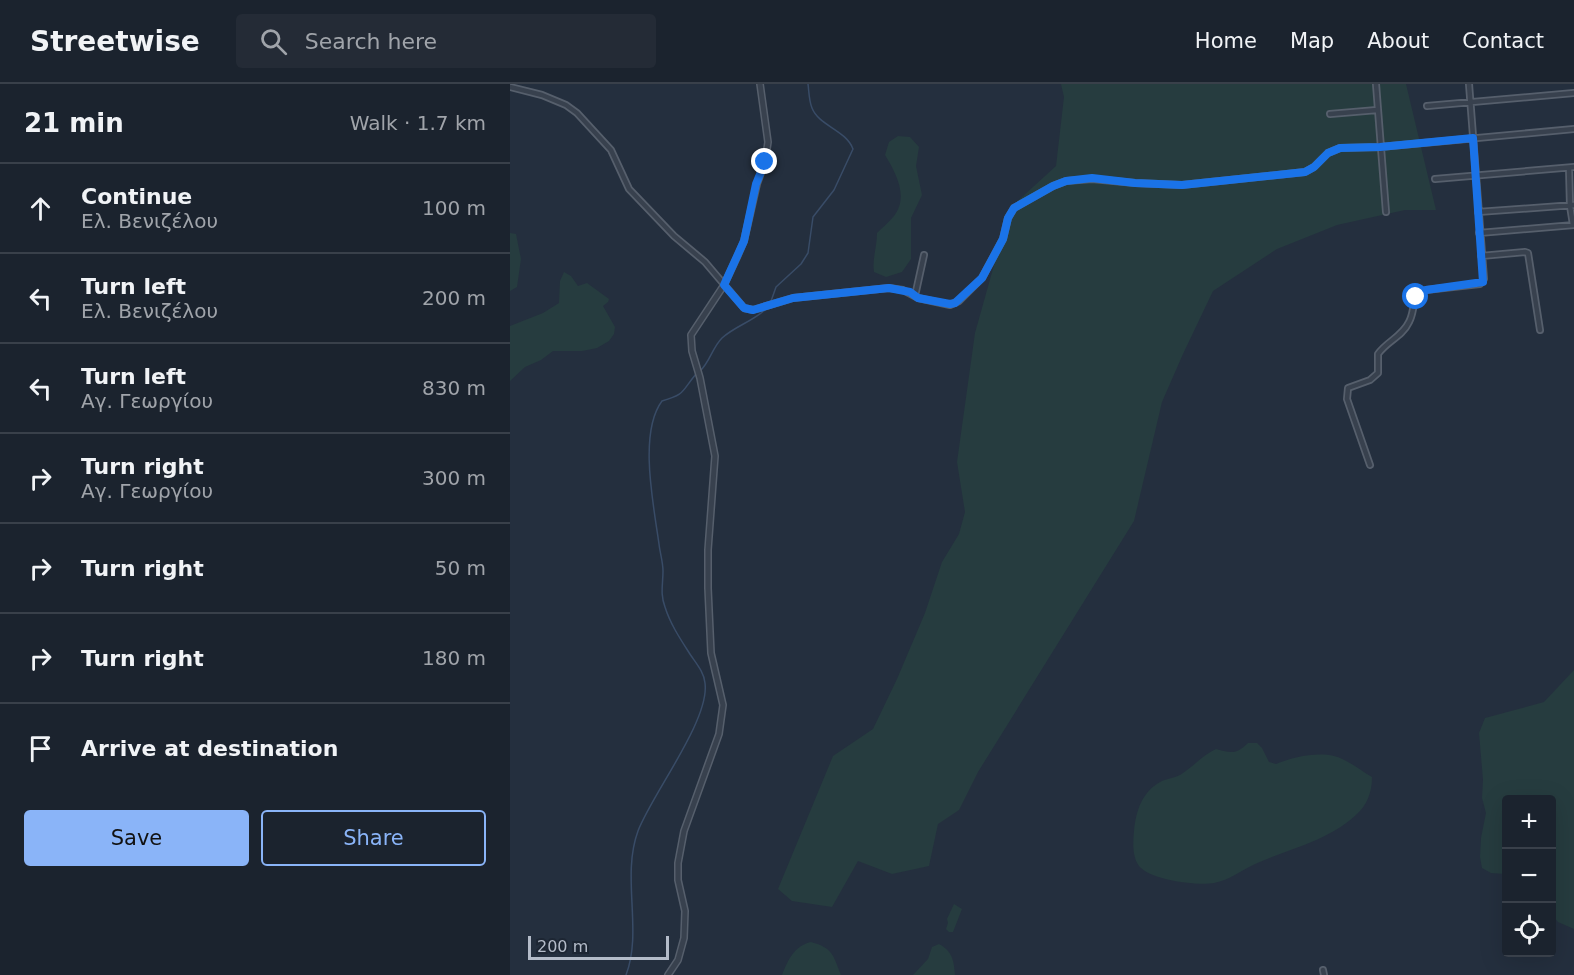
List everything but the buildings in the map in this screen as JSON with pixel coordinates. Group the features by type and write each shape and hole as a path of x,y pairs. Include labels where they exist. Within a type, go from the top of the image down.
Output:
{"street":[{"path":"668,975 678,960 684,939 685,917 678,880 678,863 684,831 720,734 723,705 711,653 708,588 708,550 715,456 700,378 692,351 691,334 724,285 744,241 768,142 760,84"},
{"path":"1376,84 1386,212"},
{"path":"1370,465 1347,399 1348,388 1370,380 1378,373 1378,354 1408,325 1413,312 1413,302 1420,293 1426,290 1483,282 1469,84"},
{"path":"510,87 542,95 566,105 577,113 611,150 629,189 674,236 705,262 748,310 770,306 793,298 842,291 889,288 903,290 918,298 950,304 959,301 982,278 1003,239 1008,218 1014,208 1066,181 1092,178 1182,185 1221,182 1305,172 1335,149 1574,129"},
{"path":"1427,106 1574,93"},
{"path":"1330,114 1377,110"},
{"path":"1435,179 1571,168 1574,225 1479,233"},
{"path":"1478,212 1572,206"},
{"path":"1481,256 1528,253 1540,330"},
{"path":"915,296 924,255"}],"green space":[{"path":"1061,84 1406,84 1436,210 1405,210 1337,225 1277,249 1213,291 1162,402 1134,521 978,772 959,810 938,824 929,866 892,874 858,861 832,907 792,901 778,889 833,756 873,729 925,613 942,562 959,534 965,512 957,462 975,333 1010,208 1056,166 1064,97"},
{"path":"898,136 910,137 919,147 916,166 922,195 911,218 911,259 902,272 886,277 874,272 874,262 877,233 894,216 900,201 901,193 897,177 885,155 889,142"},
{"path":"510,233 516,234 521,259 517,287 510,291"},
{"path":"564,272 571,276 578,286 587,283 609,299 603,306 615,327 614,334 609,341 597,348 582,351 553,351 541,360 525,367 510,381 510,326 543,313 559,303 560,281"},
{"path":"1574,670 1574,929 1556,920 1556,795 1502,795 1502,874 1491,873 1482,868 1480,857 1486,813 1482,798 1483,780 1479,733 1485,718 1544,702"},
{"path":"1248,743 1257,743 1269,762 1276,764 1312,755 1334,756 1344,760 1372,777 1368,799 1360,811 1337,829 1255,864 1220,882 1186,883 1153,875 1139,866 1135,858 1133,840 1135,824 1138,809 1149,790 1162,781 1180,775 1216,749 1233,752 1240,750"},
{"path":"954,904 962,909 953,932 949,932 946,929 947,919"},
{"path":"811,942 824,947 831,953 841,975 782,975 796,950"},
{"path":"939,944 952,957 955,975 913,975 928,959 932,947"}],"waterway":[{"path":"770,304 776,287 801,264 808,253 813,217 834,190 853,149 845,137 815,114 810,102 808,84"},
{"path":"700,371 722,338 767,308"},
{"path":"626,975 633,940 631,867 638,831 690,736 699,717 704,698 703,674 675,630 663,602 663,564 654,511 649,451 655,415 662,401 679,394 696,374"}],"route":[{"path":"765,162 756,184 744,241 724,285 748,310 775,305 793,298 842,291 889,288 910,292 918,298 955,303 982,278 1003,239 1011,211 1019,204 1066,181 1092,178 1182,185 1297,174 1314,167 1332,150 1340,148 1380,147 1473,138 1483,282 1476,285 1426,290 1416,297"}]}
